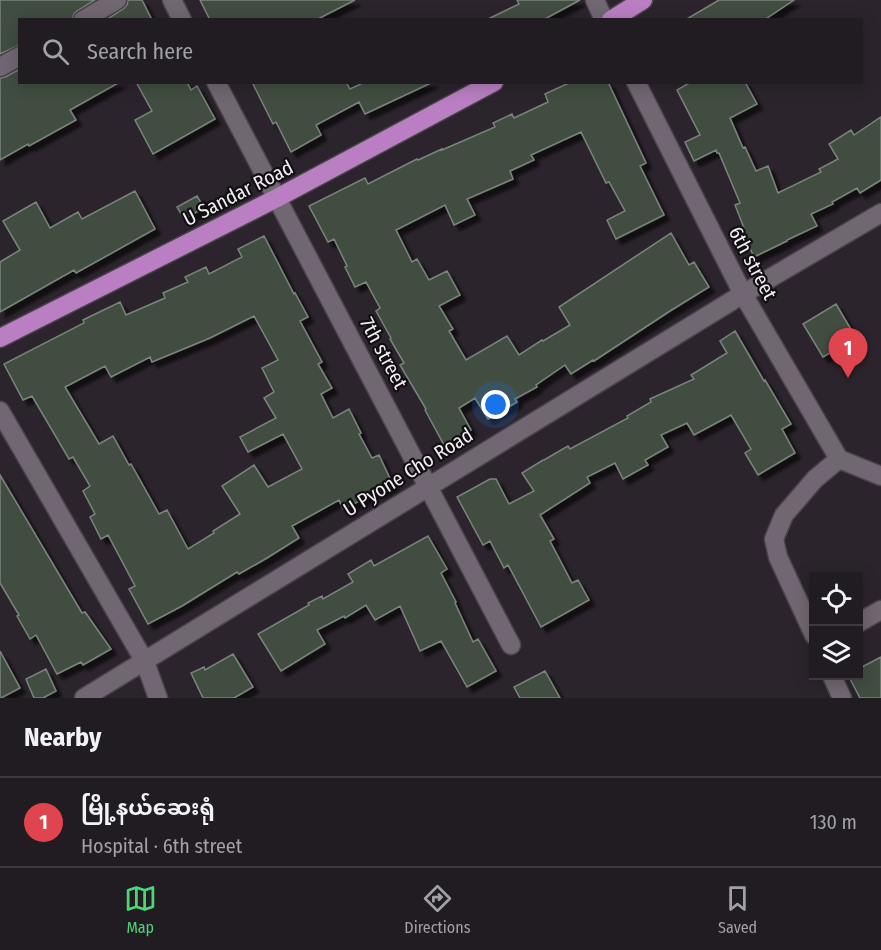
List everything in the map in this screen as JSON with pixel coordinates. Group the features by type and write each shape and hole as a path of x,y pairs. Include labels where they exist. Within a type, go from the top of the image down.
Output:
{"main road":[{"path":"614,18 643,0"},
{"name":"U Sandar Road","path":"0,338 277,198 490,84"}],"street":[{"path":"86,18 117,0"},
{"path":"172,0 181,18"},
{"path":"594,0 603,18"},
{"path":"0,67 18,57"},
{"name":"7th street","path":"217,84 512,645"},
{"name":"6th street","path":"637,84 743,294 839,459"},
{"name":"U Pyone Cho Road","path":"84,698 743,294 881,213"},
{"path":"0,411 145,662 158,698"},
{"path":"809,626 778,557 774,539 784,515 815,479 839,459 881,476"},
{"path":"863,620 881,610"},
{"path":"834,680 842,698"}],"building":[{"path":"0,0 95,0 77,11 73,18 18,18 18,46 0,54"},
{"path":"128,0 142,0 151,18 109,18 127,5"},
{"path":"200,0 355,0 320,18 209,18"},
{"path":"517,0 580,0 547,18 490,18 519,4"},
{"path":"719,0 794,0 767,18 688,18"},
{"path":"18,70 18,84 116,84 70,110 76,120 0,160 0,78"},
{"path":"137,84 188,84 191,90 197,86 215,119 153,154 135,120 152,111"},
{"path":"253,84 347,84 350,89 361,84 429,84 365,114 359,102 316,125 321,135 291,152 276,122 273,124"},
{"path":"567,84 609,84 646,163 640,166 664,215 616,239 607,220 625,211 609,182 606,183 581,132 531,155 534,160 510,171 513,179 467,199 475,215 454,225 445,205 396,230 412,262 417,259 429,280 447,271 460,295 439,306 453,329 449,331 466,360 507,336 519,355 570,325 559,307 671,233 689,265 694,262 709,287 571,374 565,365 536,385 537,387 515,399 517,402 488,419 475,398 459,408 471,430 444,445 400,365 404,363 376,311 380,308 366,282 355,287 334,239 328,242 309,206 365,178 368,184 417,159 495,127 493,123 512,114 514,118 548,102 545,94"},
{"path":"688,84 746,84 757,104 730,118 756,171 768,166 778,193 821,172 819,169 838,159 829,144 851,130 854,135 881,117 881,180 860,193 857,188 832,202 833,204 811,214 817,226 754,257 741,229 744,228 735,205 740,203 719,153 716,150 694,161 685,142 700,135 677,90"},
{"path":"135,191 155,229 76,273 74,270 0,312 0,262 20,250 3,221 36,202 50,228 78,212 82,219"},
{"path":"197,196 204,208 184,219 177,207"},
{"path":"264,236 308,317 300,321 322,362 318,364 332,388 321,394 333,418 349,409 372,458 379,455 393,485 343,509 339,500 292,526 299,538 148,624 129,589 135,586 108,535 101,539 90,517 95,514 83,491 90,486 73,457 69,459 32,396 23,400 4,364 120,302 126,315 165,298 163,293 188,282 185,277 206,267 209,274 242,257 238,249","holes":["254,316 278,360 262,368 274,392 264,398 276,418 240,437 248,452 283,434 302,469 268,487 254,465 222,486 240,514 188,549 167,510 159,514 113,436 99,444 65,387 105,366 111,377 150,357 152,362 210,338"]},
{"path":"836,304 856,338 823,357 803,324"},
{"path":"735,331 791,424 782,429 795,453 758,475 745,453 751,449 731,415 694,435 687,423 661,435 668,447 645,460 648,465 623,479 615,463 587,477 590,483 540,515 554,539 550,541 572,583 578,580 589,600 541,627 508,565 504,568 490,541 483,545 457,497 490,479 496,479 509,504 534,491 522,473 568,446 570,449 628,418 627,416 651,402 650,399 694,379 691,375 727,353 720,341"},
{"path":"0,475 82,613 85,612 111,649 83,665 81,662 57,674 36,635 30,639 0,583"},
{"path":"428,536 447,569 441,573 473,642 478,639 496,671 467,687 441,641 420,651 400,606 375,620 366,605 345,618 344,616 317,630 325,644 281,671 258,634 309,605 308,603 322,596 323,599 353,582 348,574 371,560 374,566"},
{"path":"0,651 20,688 1,698 0,698"},
{"path":"233,654 253,687 234,698 203,698 191,673 204,667 205,670"},
{"path":"881,657 881,698 860,698 851,680 863,680 863,666"},
{"path":"46,669 56,691 43,698 34,698 26,679"},
{"path":"545,671 560,698 520,698 514,687"}],"place":[{"name":"မြို့နယ်ဆေးရုံ","path":"848,378"}]}
